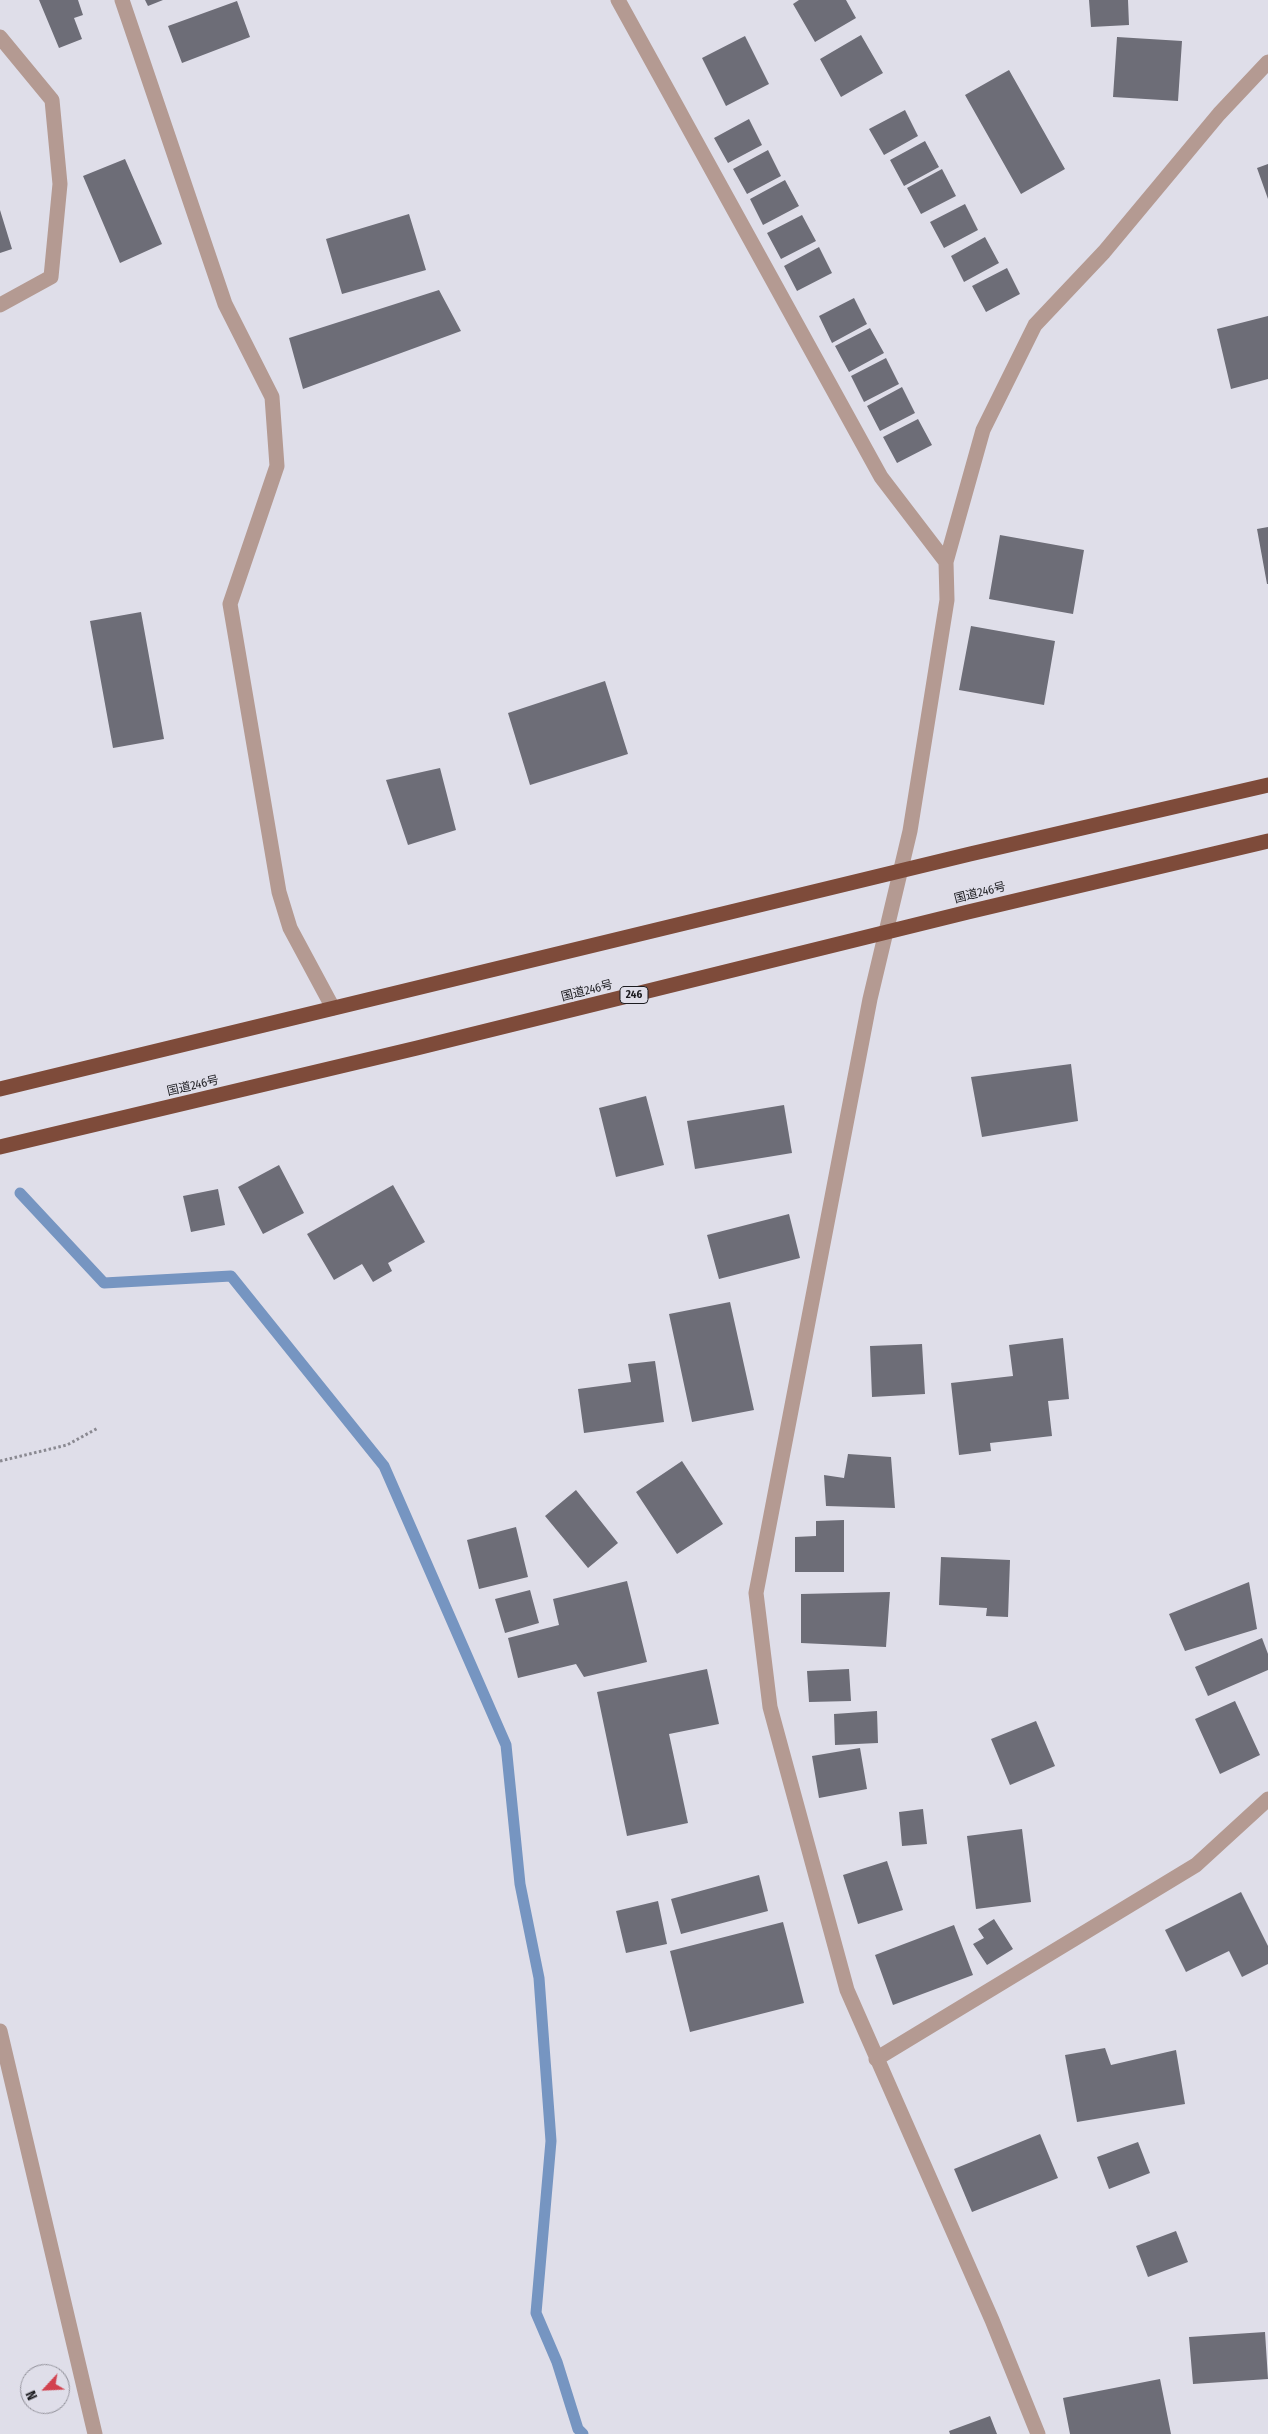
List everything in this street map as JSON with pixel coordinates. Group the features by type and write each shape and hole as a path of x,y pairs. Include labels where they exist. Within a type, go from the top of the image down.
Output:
{"highway":[{"path":"0,1089 1268,785"},
{"name":"国道246号","path":"0,1147 417,1048 886,932 1268,841"}],"street":[{"path":"122,0 225,304 272,397 277,466 230,604 279,892 290,928 333,1008"},
{"path":"618,0 881,477 946,562"},
{"path":"0,37 52,100 60,184 51,277 0,304"},
{"path":"1038,2434 992,2320 847,1990 770,1707 756,1593 870,999 910,831 948,600 946,562 983,430 1034,325 1104,252 1219,114 1268,62"},
{"path":"876,2059 1196,1865 1268,1799"},
{"path":"0,2031 95,2434"}],"path":[{"path":"0,1461 67,1445 98,1428"}],"building":[{"path":"39,0 78,0 83,15 74,18 82,39 59,48"},
{"path":"145,0 163,0 148,6"},
{"path":"799,0 846,0 856,18 815,42 793,4"},
{"path":"1089,0 1128,0 1129,25 1091,27"},
{"path":"237,1 250,37 182,63 168,26"},
{"path":"861,35 883,73 841,97 820,59"},
{"path":"745,36 769,84 726,106 702,58"},
{"path":"1117,37 1182,41 1178,101 1113,97"},
{"path":"1009,70 1065,169 1021,194 965,95"},
{"path":"905,110 918,136 884,155 869,129"},
{"path":"749,119 762,145 728,163 714,138"},
{"path":"925,141 939,167 904,186 890,160"},
{"path":"768,150 781,176 747,194 733,169"},
{"path":"125,159 162,244 120,263 83,176"},
{"path":"1268,164 1268,199 1257,168"},
{"path":"942,169 956,196 921,214 907,188"},
{"path":"785,180 799,206 763,225 750,199"},
{"path":"965,204 978,230 944,248 930,222"},
{"path":"0,210 12,249 0,253"},
{"path":"409,214 426,270 342,294 326,239"},
{"path":"802,215 816,241 781,259 767,233"},
{"path":"985,237 999,263 964,282 951,256"},
{"path":"819,247 832,273 797,291 784,266"},
{"path":"1007,268 1020,294 986,312 972,286"},
{"path":"439,290 461,331 303,389 289,338"},
{"path":"854,298 867,324 832,343 819,316"},
{"path":"1268,316 1268,379 1231,389 1217,329"},
{"path":"870,328 884,353 849,372 835,346"},
{"path":"886,358 899,384 864,402 851,376"},
{"path":"902,387 915,413 880,431 867,406"},
{"path":"918,419 932,445 897,463 883,437"},
{"path":"1268,527 1268,584 1267,584 1257,529"},
{"path":"1000,535 1084,550 1073,614 989,599"},
{"path":"141,612 164,739 113,748 90,621"},
{"path":"971,626 1055,641 1044,705 959,690"},
{"path":"605,681 628,754 530,785 508,713"},
{"path":"440,768 456,830 408,845 386,780"},
{"path":"1071,1064 1078,1121 982,1137 971,1077"},
{"path":"646,1096 664,1165 616,1177 599,1108"},
{"path":"784,1105 792,1153 695,1169 687,1121"},
{"path":"279,1165 304,1213 263,1234 238,1187"},
{"path":"393,1185 425,1242 388,1263 392,1271 373,1282 362,1264 334,1280 307,1234"},
{"path":"218,1189 225,1225 191,1232 183,1196"},
{"path":"789,1214 800,1258 719,1279 707,1235"},
{"path":"730,1302 754,1410 692,1422 669,1314"},
{"path":"1063,1338 1069,1399 1048,1401 1052,1436 990,1443 991,1451 959,1455 951,1383 1013,1376 1009,1345"},
{"path":"922,1344 925,1394 872,1397 870,1346"},
{"path":"655,1361 664,1422 584,1433 578,1389 631,1382 628,1364"},
{"path":"848,1454 891,1457 895,1508 826,1506 824,1475 844,1478"},
{"path":"682,1461 723,1524 677,1554 636,1492"},
{"path":"576,1490 618,1543 588,1568 545,1516"},
{"path":"844,1520 844,1572 795,1572 795,1537 816,1536 816,1521"},
{"path":"516,1527 528,1577 479,1589 467,1540"},
{"path":"941,1557 1010,1560 1008,1617 986,1616 987,1608 939,1605"},
{"path":"627,1581 647,1662 584,1677 576,1664 518,1678 508,1638 559,1625 553,1599"},
{"path":"1249,1582 1257,1629 1185,1651 1169,1614"},
{"path":"530,1590 539,1623 505,1633 495,1599"},
{"path":"890,1592 886,1647 801,1643 801,1594"},
{"path":"1262,1638 1268,1654 1268,1670 1208,1696 1195,1667"},
{"path":"707,1669 719,1724 669,1734 688,1823 627,1836 597,1692"},
{"path":"849,1669 851,1701 809,1702 807,1671"},
{"path":"1235,1701 1260,1755 1220,1774 1195,1719"},
{"path":"877,1711 878,1743 835,1745 834,1714"},
{"path":"1036,1721 1055,1766 1010,1785 991,1739"},
{"path":"860,1748 867,1789 819,1798 812,1756"},
{"path":"923,1809 927,1844 902,1846 899,1812"},
{"path":"1022,1829 1031,1902 976,1909 967,1836"},
{"path":"887,1861 903,1910 858,1924 843,1875"},
{"path":"759,1875 768,1911 681,1934 671,1899"},
{"path":"1241,1892 1268,1946 1268,1964 1242,1977 1229,1951 1186,1972 1165,1930"},
{"path":"658,1901 667,1944 626,1953 616,1911"},
{"path":"994,1919 1013,1949 987,1965 973,1944 984,1938 978,1929"},
{"path":"783,1922 804,2003 690,2032 670,1951"},
{"path":"954,1925 973,1975 893,2005 875,1955"},
{"path":"1105,2048 1111,2065 1176,2050 1185,2104 1077,2122 1065,2055"},
{"path":"1040,2134 1058,2178 972,2212 954,2169"},
{"path":"1138,2142 1150,2173 1109,2189 1097,2157"},
{"path":"1176,2231 1188,2262 1148,2277 1136,2246"},
{"path":"1265,2332 1268,2379 1193,2384 1189,2337"},
{"path":"1160,2379 1171,2434 1070,2434 1063,2398"},
{"path":"990,2416 997,2434 950,2434 949,2431"}],"waterway":[{"path":"20,1193 104,1283 231,1276 384,1466 506,1745 520,1884 539,1978 551,2141 536,2313 557,2362 578,2429 583,2434"}]}
